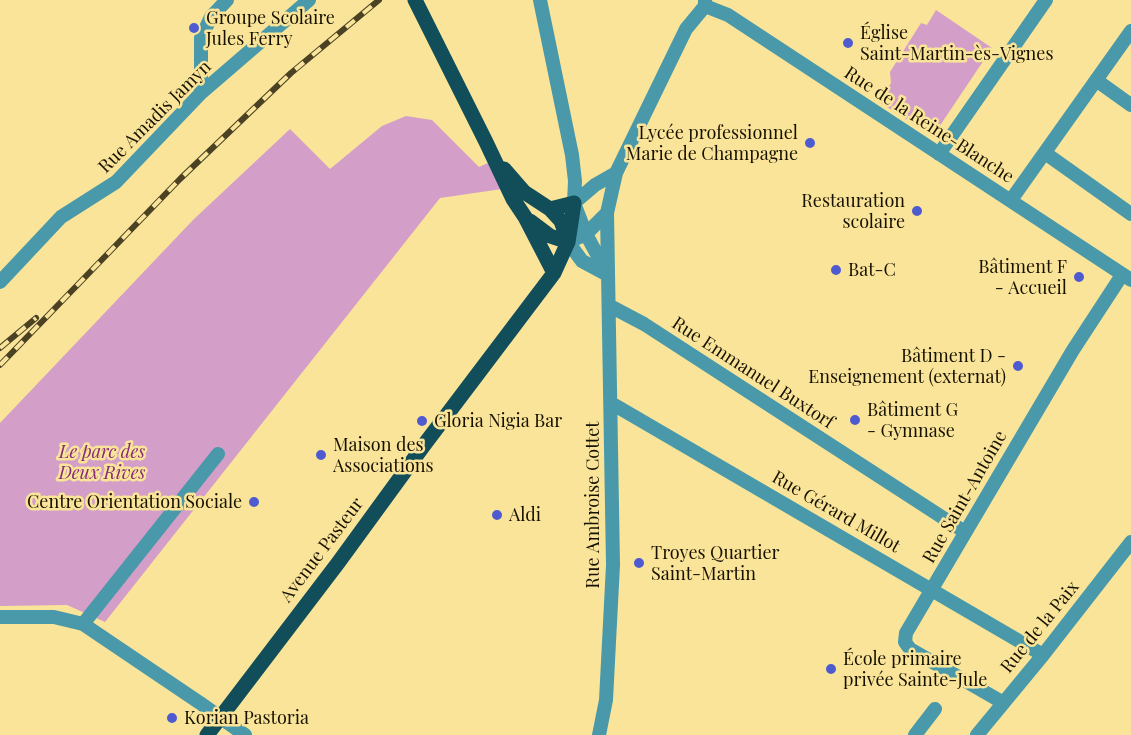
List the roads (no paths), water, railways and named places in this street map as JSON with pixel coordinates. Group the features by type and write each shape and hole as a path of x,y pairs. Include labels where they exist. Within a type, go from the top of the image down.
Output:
{"main road":[{"path":"415,0 513,200 554,273"},
{"path":"486,142 513,181 524,192 550,209 561,221 568,242"},
{"path":"550,209 574,203"},
{"name":"Avenue Pasteur","path":"207,735 554,273 568,242 574,203"},
{"path":"525,218 550,236 568,242"}],"street":[{"path":"201,93 201,38 211,17 228,0"},
{"name":"Rue Amadis Jamyn","path":"0,282 61,217 116,182 201,93 309,0"},
{"path":"540,0 572,155 575,182 574,203 586,234 608,275"},
{"path":"939,154 1046,0"},
{"name":"Rue de la Reine-Blanche","path":"705,3 728,15 1128,276"},
{"name":"Rue Ambroise Cottet","path":"599,735 606,700 613,565 607,213 616,173 686,29 705,3"},
{"path":"1011,200 1131,31"},
{"path":"1096,80 1131,105"},
{"path":"1045,153 1131,214"},
{"path":"574,203 594,185 616,173"},
{"path":"607,213 586,234 568,242 582,261 608,275"},
{"name":"Rue Saint-Antoine","path":"1002,702 910,649 905,642 906,633 1072,350 1128,276"},
{"name":"Rue Emmanuel Buxtorf","path":"610,306 644,324 965,532"},
{"name":"Rue Gérard Millot","path":"611,403 1043,655"},
{"path":"82,624 218,454"},
{"name":"Rue de la Paix","path":"977,735 1131,542"},
{"path":"0,617 54,617 82,624 245,735"},
{"path":"915,735 935,709"}],"railway":[{"path":"0,365 180,179 291,73 379,0"},
{"path":"0,348 36,318"}],"place":[{"name":"Groupe Scolaire Jules Ferry","path":"194,28"},
{"name":"Église Saint-Martin-ès-Vignes","path":"848,43"},
{"name":"Lycée professionnel Marie de Champagne","path":"810,143"},
{"name":"Restauration scolaire","path":"917,211"},
{"name":"Bat-C","path":"836,270"},
{"name":"Bâtiment F - Accueil","path":"1079,277"},
{"name":"Bâtiment D - Enseignement (externat)","path":"1018,366"},
{"name":"Bâtiment G - Gymnase","path":"855,420"},
{"name":"Gloria Nigia Bar","path":"422,421"},
{"name":"Maison des Associations","path":"321,455"},
{"name":"Centre Orientation Sociale","path":"254,502"},
{"name":"Aldi","path":"497,515"},
{"name":"Troyes Quartier Saint-Martin","path":"639,563"},
{"name":"École primaire privée Sainte-Jule","path":"831,669"},
{"name":"Korian Pastoria","path":"172,718"}],"park label":[{"name":"Le parc des Deux Rives","path":"102,462"}]}
